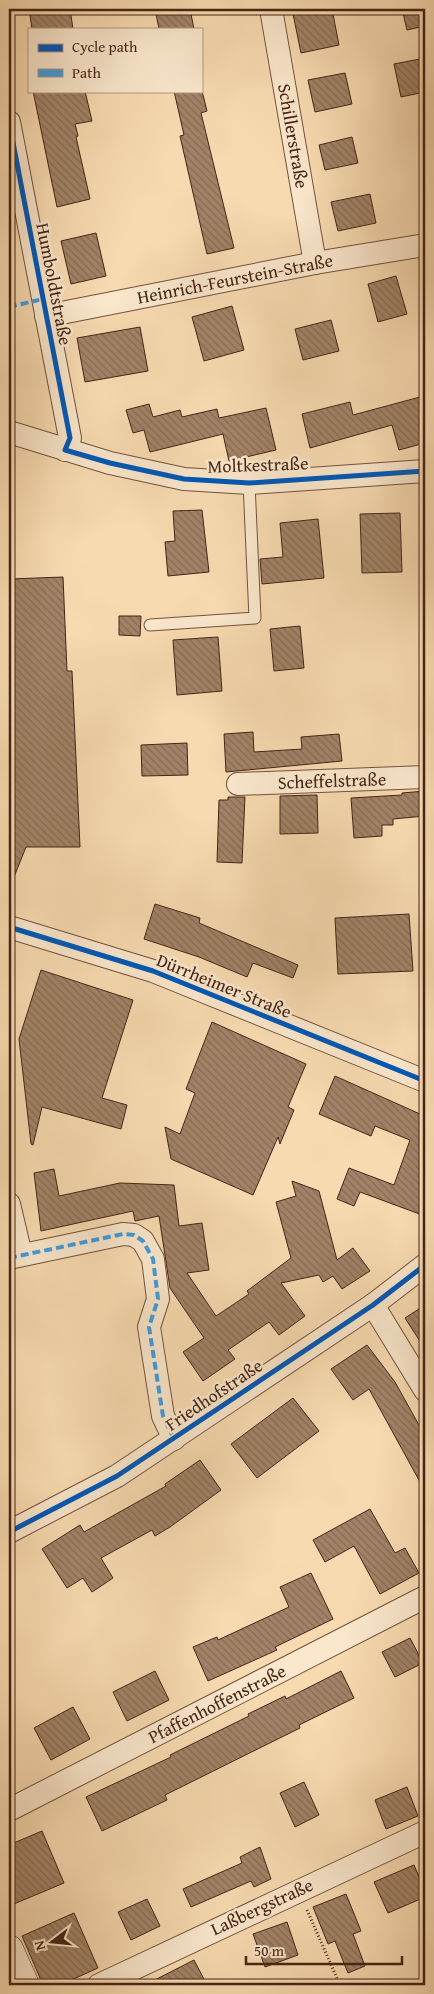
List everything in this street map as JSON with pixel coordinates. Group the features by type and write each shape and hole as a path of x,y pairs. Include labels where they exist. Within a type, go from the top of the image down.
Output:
{"main road":[{"path":"9,1949 25,1985"}],"street":[{"name":"Schillerstraße","path":"271,9 315,263"},
{"name":"Humboldtstraße","path":"9,122 70,438 65,450"},
{"name":"Heinrich-Feurstein-Straße","path":"46,316 315,263 425,244"},
{"name":"Moltkestraße","path":"9,432 110,463 184,479 249,483 425,471"},
{"name":"Scheffelstraße","path":"238,784 425,777"},
{"name":"Dürrheimer Straße","path":"9,928 153,971 425,1081"},
{"path":"9,1204 15,1256 123,1234 134,1235 150,1249 155,1269 158,1299 149,1327 163,1416 174,1439"},
{"name":"Friedhofstraße","path":"9,1532 117,1476 373,1305 425,1265"},
{"path":"373,1305 425,1390"},
{"name":"Pfaffenhoffenstraße","path":"9,1810 425,1597"},
{"name":"Laßbergstraße","path":"99,1985 425,1832"}],"lane":[{"path":"150,625 255,618 249,483"}],"path":[{"path":"298,1890 340,1985"}],"building":[{"path":"29,9 70,9 73,28 32,28"},
{"path":"155,9 190,9 194,28 159,28"},
{"path":"292,9 332,9 339,45 301,53"},
{"path":"402,9 425,9 425,26 407,30"},
{"path":"425,58 425,92 401,97 394,64"},
{"path":"345,73 352,104 315,112 308,80"},
{"path":"202,91 207,111 201,113 234,248 207,254 180,136 184,135 174,92"},
{"path":"33,92 85,92 92,121 75,124 78,136 76,137 90,199 57,207"},
{"path":"352,137 358,163 325,170 319,145"},
{"path":"370,194 376,223 338,231 331,202"},
{"path":"96,233 106,276 71,284 61,241"},
{"path":"396,276 407,314 378,322 368,284"},
{"path":"232,306 244,350 204,361 192,317"},
{"path":"331,320 339,351 303,360 295,329"},
{"path":"140,327 148,371 85,382 77,338"},
{"path":"420,397 425,416 425,443 399,450 392,425 310,448 302,414 350,402 353,415"},
{"path":"149,404 153,417 180,410 182,417 217,409 219,418 266,408 276,450 229,461 223,434 150,452 144,430 133,433 126,410"},
{"path":"202,510 209,572 168,576 165,542 175,541 173,511"},
{"path":"400,513 402,572 362,573 360,514"},
{"path":"318,519 324,578 262,584 260,559 283,557 280,523"},
{"path":"63,577 67,671 72,671 80,847 26,847 10,887 9,579"},
{"path":"119,616 141,616 140,636 119,635"},
{"path":"300,626 304,668 274,671 270,629"},
{"path":"218,637 222,691 177,695 173,640"},
{"path":"253,732 254,752 302,749 301,737 339,734 342,761 226,772 224,734"},
{"path":"187,743 188,775 142,776 141,745"},
{"path":"425,791 425,816 393,819 393,825 382,825 382,836 354,838 351,798 402,795 402,793"},
{"path":"317,795 318,833 280,834 280,796"},
{"path":"228,797 245,797 242,863 217,862 219,800 228,800"},
{"path":"155,904 200,918 199,923 298,965 293,978 253,963 247,977 199,957 144,939"},
{"path":"409,914 413,971 338,974 335,918"},
{"path":"41,970 133,1000 102,1098 127,1105 121,1129 42,1107 33,1145 31,1144 19,1039"},
{"path":"212,1022 306,1064 288,1107 294,1110 280,1144 278,1137 253,1195 171,1159 165,1127 180,1134 195,1093 186,1089"},
{"path":"335,1076 420,1114 425,1105 425,1216 360,1192 354,1206 337,1199 349,1168 394,1185 410,1140 375,1126 371,1136 319,1114"},
{"path":"54,1169 59,1196 120,1183 174,1185 179,1226 202,1223 209,1270 187,1273 216,1316 249,1294 247,1291 291,1258 276,1202 296,1196 292,1181 319,1191 337,1260 353,1248 370,1271 342,1289 333,1276 323,1282 319,1275 281,1283 305,1316 279,1335 269,1322 228,1350 235,1359 203,1381 183,1352 204,1338 170,1288 159,1216 135,1221 133,1211 41,1231 34,1173"},
{"path":"425,1305 425,1349 405,1318"},
{"path":"367,1345 395,1382 425,1436 425,1491 369,1389 353,1400 331,1369"},
{"path":"293,1398 319,1431 257,1478 231,1444"},
{"path":"200,1460 221,1490 155,1536 152,1530 101,1558 113,1578 92,1592 83,1578 67,1588 42,1549 80,1525 84,1532 166,1486 165,1484"},
{"path":"370,1509 395,1553 405,1548 419,1573 380,1594 354,1546 325,1562 313,1540"},
{"path":"311,1573 333,1619 275,1647 277,1650 208,1681 193,1647 217,1637 218,1640 289,1607 280,1587"},
{"path":"410,1638 423,1663 395,1677 382,1652"},
{"path":"155,1671 169,1700 127,1721 113,1692"},
{"path":"341,1671 354,1698 299,1725 300,1728 165,1795 167,1800 102,1831 86,1797 171,1757 170,1755 249,1716 248,1714 285,1696 286,1699"},
{"path":"73,1707 90,1739 51,1760 34,1728"},
{"path":"304,1782 319,1815 295,1827 280,1793"},
{"path":"407,1787 418,1816 386,1829 375,1800"},
{"path":"42,1831 64,1883 9,1906 9,1845"},
{"path":"260,1847 271,1879 254,1887 251,1881 191,1907 183,1889 242,1863 240,1857"},
{"path":"414,1865 425,1891 425,1897 388,1913 374,1882"},
{"path":"346,1894 361,1931 353,1934 365,1966 348,1973 335,1941 328,1944 313,1907"},
{"path":"147,1899 160,1926 131,1940 118,1912"},
{"path":"74,1913 98,1968 60,1985 43,1985 22,1936"},
{"path":"287,1922 298,1955 265,1967 253,1934"},
{"path":"194,1960 207,1985 145,1985"}],"marked path":[{"path":"9,307 43,299"},
{"path":"9,1258 123,1234 134,1235 143,1241 153,1259 158,1299 149,1327 163,1416 174,1439"}],"cycle path":[{"path":"9,122 70,438 65,450 110,463 184,479 249,483 425,471"},
{"path":"9,927 153,971 425,1081"},
{"path":"9,1532 117,1476 373,1305 425,1265"}]}
